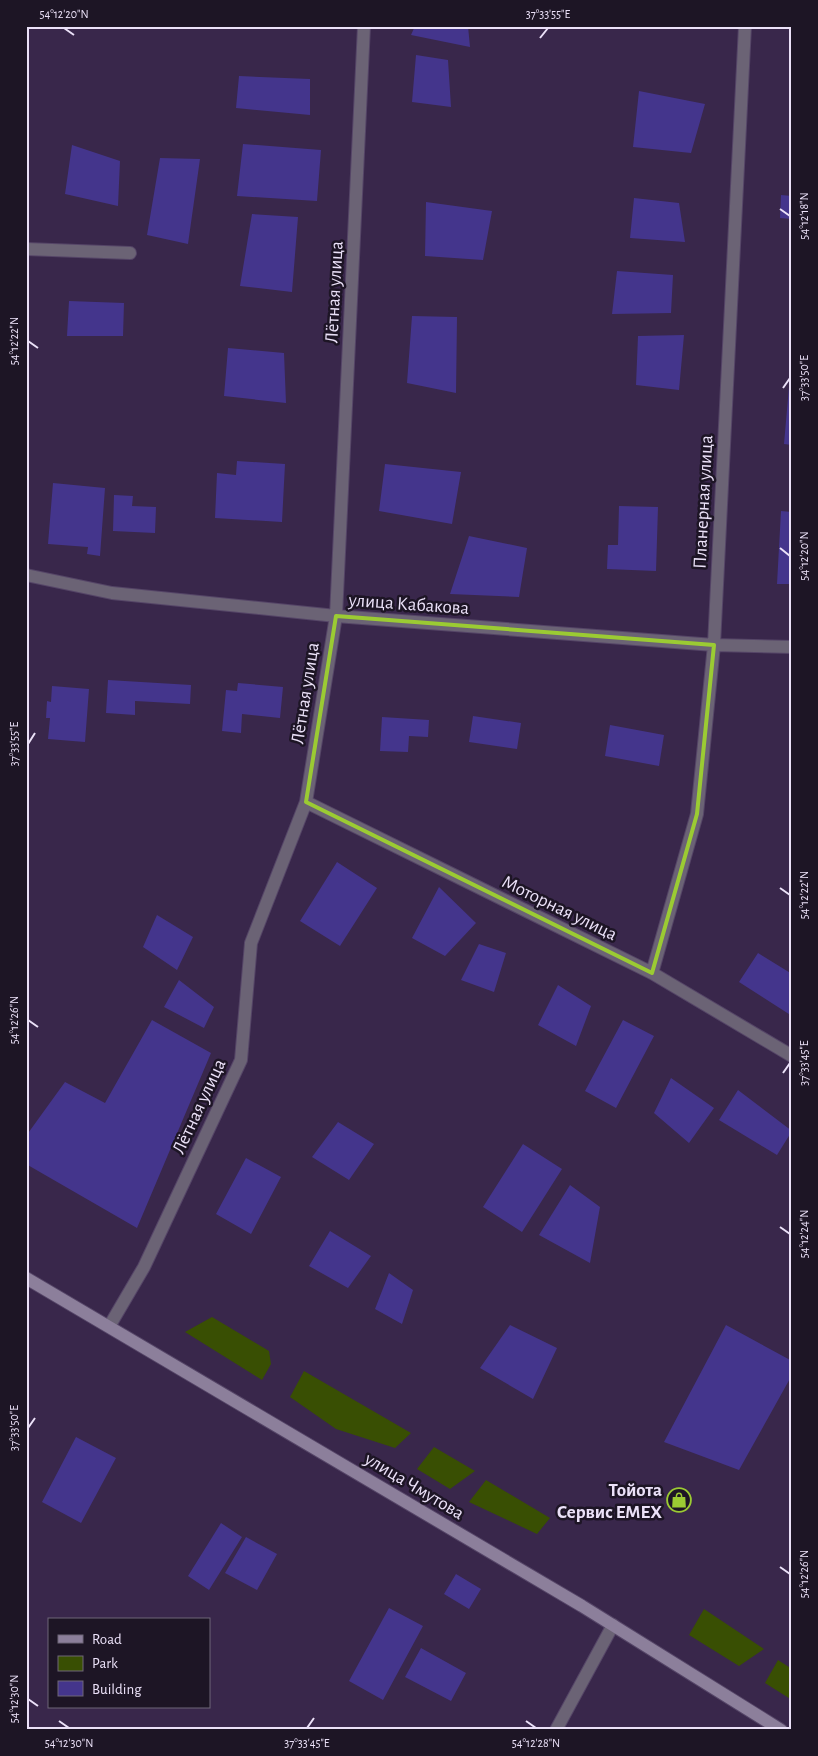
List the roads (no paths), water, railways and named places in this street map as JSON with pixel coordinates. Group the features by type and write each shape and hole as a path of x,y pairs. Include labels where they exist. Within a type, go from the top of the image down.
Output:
{"main road":[{"name":"улица Чмутова","path":"26,1278 613,1625 781,1730"}],"street":[{"name":"Лётная улица","path":"110,1326 144,1267 241,1060 251,943 306,802 336,616 364,26"},
{"name":"Планерная улица","path":"652,973 697,814 714,645 745,26"},
{"path":"26,249 130,253"},
{"name":"улица Кабакова","path":"26,575 112,593 336,616 714,645 792,647"},
{"name":"Моторная улица","path":"306,802 652,973 792,1056"},
{"path":"556,1730 613,1625"}],"place":[{"name":"Тойота Сервис EMEX","path":"679,1500"}]}
